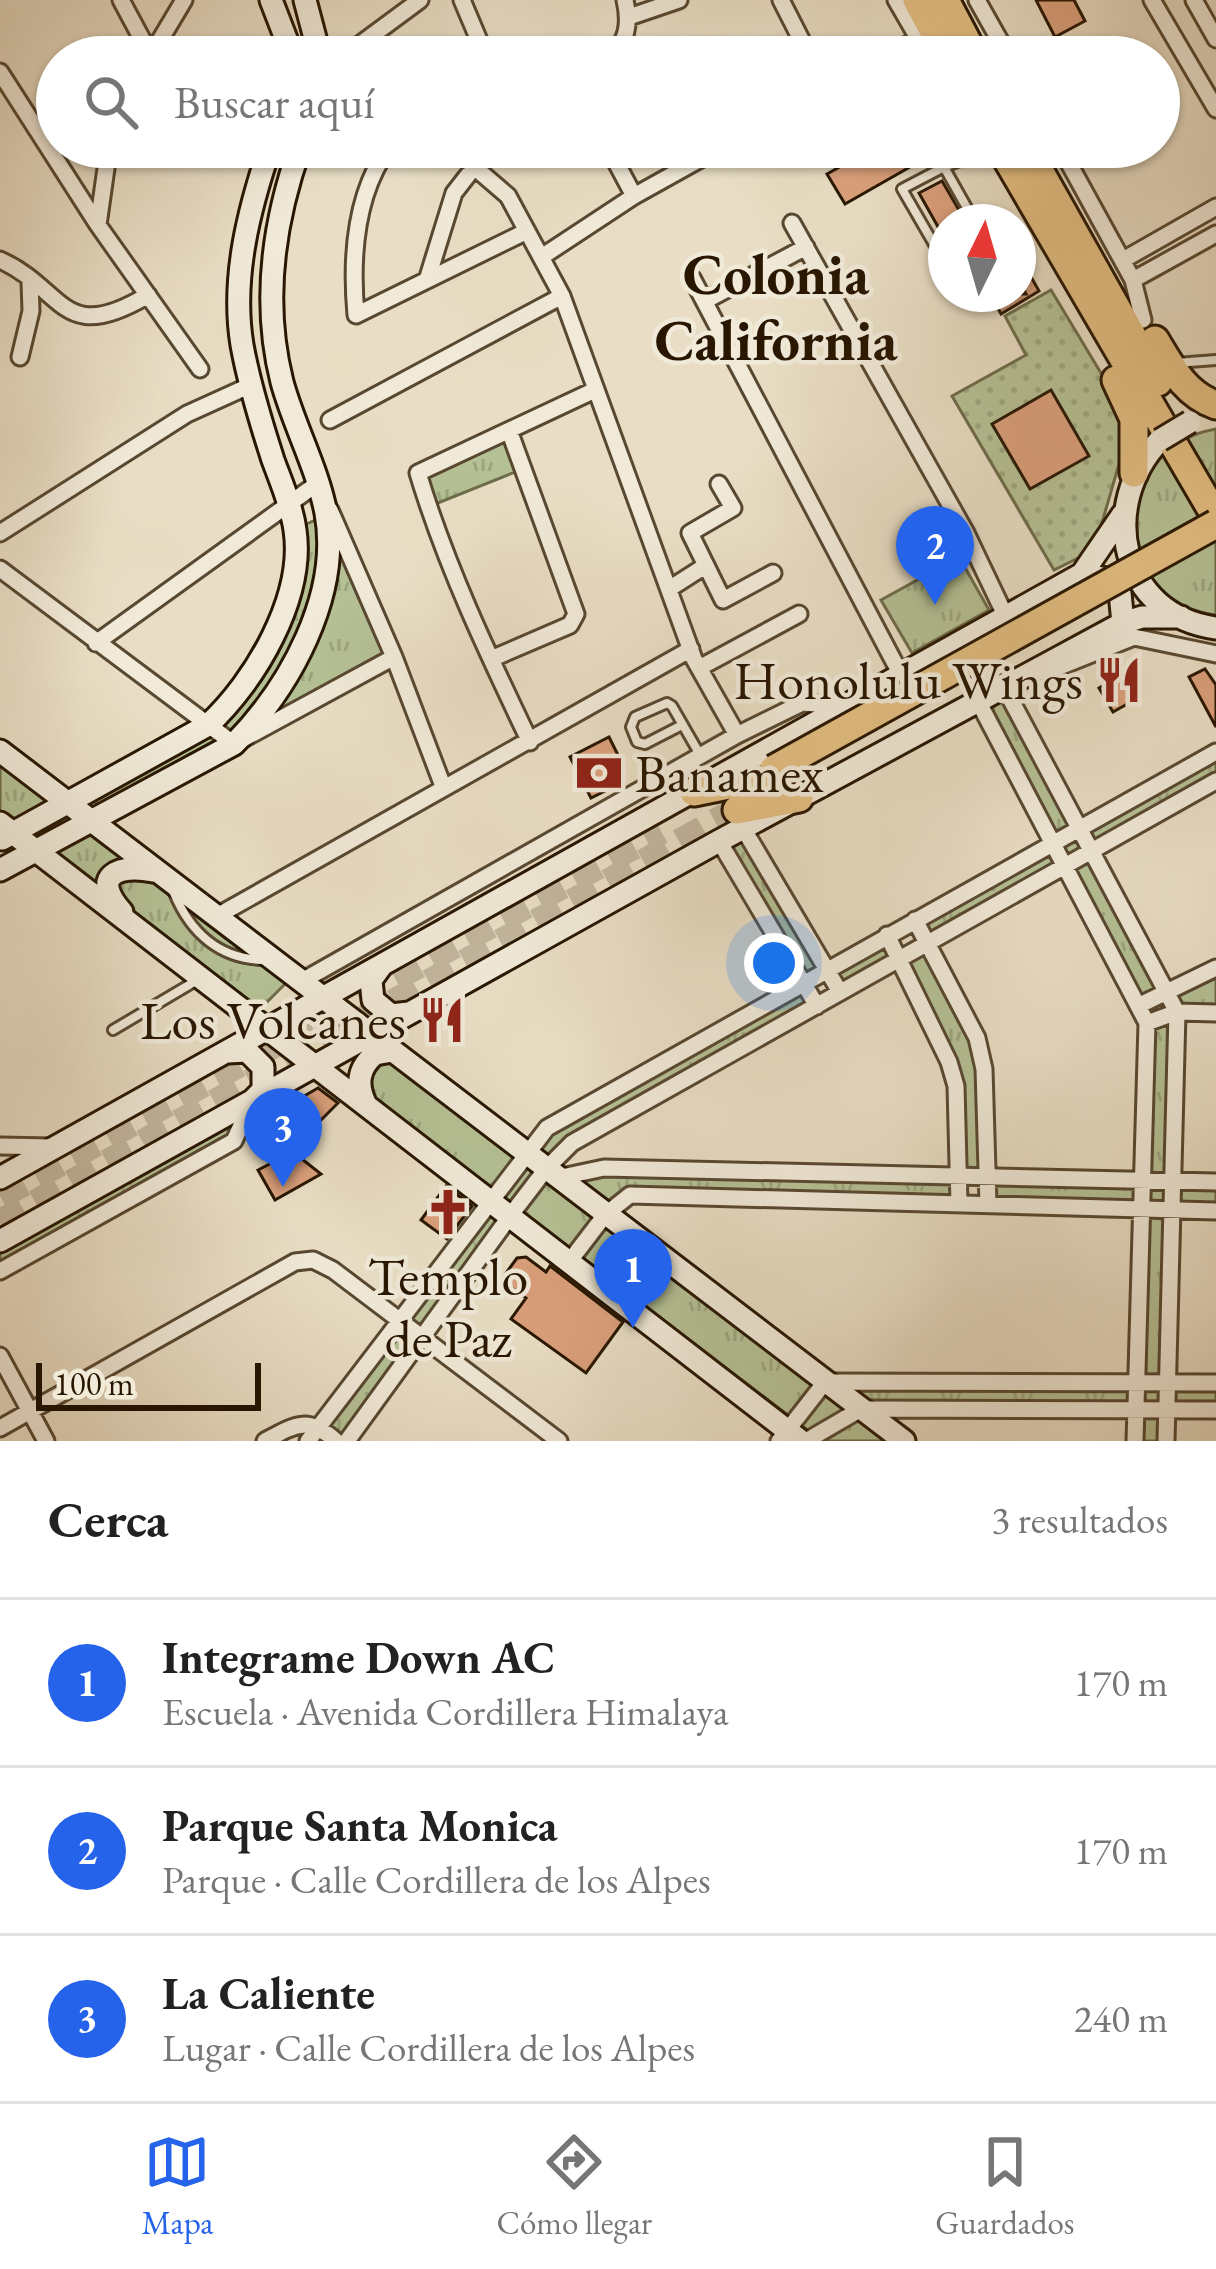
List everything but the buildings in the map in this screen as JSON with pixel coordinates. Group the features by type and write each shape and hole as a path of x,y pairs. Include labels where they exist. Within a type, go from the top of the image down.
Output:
{"highway":[{"path":"917,0 934,36"},
{"path":"936,36 945,0"},
{"path":"736,811 1216,521 1011,168"},
{"path":"1013,168 1216,485"},
{"path":"1055,168 1169,364 1197,398 1216,405"},
{"path":"1030,200 1033,236 1130,403 1135,419 1134,473"},
{"path":"694,792 779,783 1216,545"}],"main road":[{"path":"271,0 284,36"},
{"path":"305,0 314,36"},
{"path":"4,832 208,724 255,674 284,609 296,532 242,341 239,274 263,168"},
{"path":"0,870 234,744 254,723 294,662 317,611 328,564 326,517 282,380 271,272 278,217 293,168"},
{"path":"1180,617 1160,603 1137,574 1124,539 1123,514 1134,473 1160,440 1190,422 1216,416"},
{"path":"0,1178 1082,574 1123,514"},
{"path":"1082,574 1106,579 1116,587 1123,622"},
{"path":"779,783 978,700 1123,622 1180,617 1216,628"},
{"path":"0,751 273,960 309,977 323,998 904,1441"},
{"path":"0,1241 719,841 736,811"},
{"path":"4,832 36,851 269,1028 793,1438"},
{"path":"136,928 109,898 108,881 115,870 127,866 164,875"},
{"path":"383,965 373,974 370,987 376,1006 391,1015 417,1011"},
{"path":"366,1105 360,1073 375,1054 392,1051"},
{"path":"228,1052 247,1052 263,1067 263,1090 252,1102"}],"street":[{"path":"122,0 141,36"},
{"path":"163,36 184,0"},
{"path":"371,36 420,0"},
{"path":"462,0 477,36"},
{"path":"627,9 680,0"},
{"path":"781,0 799,36"},
{"path":"896,0 933,36"},
{"path":"977,0 997,36"},
{"path":"1152,0 1173,36"},
{"path":"1194,0 1216,39"},
{"path":"1180,48 1216,109"},
{"path":"0,72 36,128"},
{"path":"61,168 200,369"},
{"path":"98,225 106,168"},
{"path":"376,168 351,264 356,315 526,231"},
{"path":"428,277 454,193 473,168"},
{"path":"477,168 508,196 562,296 691,649 737,735"},
{"path":"619,168 634,196"},
{"path":"543,256 684,168"},
{"path":"1072,168 1133,280 1143,320"},
{"path":"1123,260 1216,207"},
{"path":"792,223 966,533 1006,617"},
{"path":"1133,280 1216,234"},
{"path":"705,301 806,247"},
{"path":"0,260 18,268 73,315 104,316 148,296"},
{"path":"692,278 901,675"},
{"path":"20,357 31,311 30,282"},
{"path":"330,420 562,296"},
{"path":"0,533 188,414 251,385"},
{"path":"530,742 431,516 418,473 596,390"},
{"path":"491,659 570,625 576,614 509,433"},
{"path":"96,644 318,483 394,657 443,786"},
{"path":"719,484 733,508 690,533 723,600 773,573"},
{"path":"669,590 705,566"},
{"path":"0,569 234,744 394,657"},
{"path":"699,668 799,614"},
{"path":"1166,1441 1177,1012 1080,828 1013,682 1134,637 1216,654"},
{"path":"217,916 691,649"},
{"path":"978,700 1147,1023 1135,1441"},
{"path":"309,977 737,735 802,703 846,706"},
{"path":"544,1167 547,1128 1216,752"},
{"path":"308,1441 401,1322 501,1210 572,1143 1216,781"},
{"path":"736,811 840,992"},
{"path":"719,841 817,1006"},
{"path":"915,920 977,1038 984,1070 988,1204"},
{"path":"887,935 949,1062 958,1118 959,1204"},
{"path":"1140,1005 1216,968"},
{"path":"1147,1023 1177,1012 1216,1013"},
{"path":"0,1271 234,1141 252,1102"},
{"path":"0,1146 55,1148"},
{"path":"544,1167 1216,1182"},
{"path":"569,1262 605,1215 630,1195 1216,1211"},
{"path":"347,1441 501,1210"},
{"path":"8,1441 0,1426 295,1262 314,1260 559,1441"},
{"path":"0,1356 46,1441"},
{"path":"793,1438 825,1382 1216,1383"},
{"path":"793,1438 861,1409 1216,1410"},
{"path":"266,1441 302,1424 320,1426 336,1441"}],"lane":[{"path":"928,234 902,189 942,168"},
{"path":"945,168 965,204"},
{"path":"1169,364 1216,360"},
{"path":"682,725 645,744 637,742 631,727 635,717 667,704 682,725 700,754"},
{"path":"164,875 185,919 200,932 237,960 273,960"},
{"path":"113,1030 200,978"}],"green space":[{"path":"1051,290 1131,423 1094,550 1054,570 952,396 1026,355 1005,316 1036,312 1036,298"},
{"path":"1216,429 1216,615 1181,604 1155,583 1140,555 1135,524 1140,493 1155,464 1181,442"},
{"path":"504,441 515,472 433,505 424,474"},
{"path":"329,514 389,656 100,809 89,793 244,698 302,526"},
{"path":"959,557 989,610 912,653 881,600"},
{"path":"1004,687 1080,828 1216,752 1216,781 1093,851 1166,994 1216,968 1216,1013 1178,1012 1172,1180 1216,1182 1216,1211 1173,1210 1168,1382 1216,1383 1216,1410 1167,1410 1166,1441 1135,1441 1136,1410 861,1409 825,1382 1136,1383 1141,1209 988,1204 987,1176 960,1175 959,1204 630,1195 605,1215 557,1178 604,1168 959,1174 956,1086 899,960 840,992 827,970 803,982 817,1006 572,1143 546,1169 528,1155 547,1128 802,982 719,841 743,828 826,969 887,935 898,959 927,943 915,920 1054,842 978,701","holes":["1067,865 1140,1005 1166,995 1176,1013 1147,1023 1142,1180 988,1175 977,1038 928,943"]},
{"path":"0,760 289,980 258,1011 0,812"},
{"path":"394,1058 895,1441 822,1441 368,1095 375,1065"},
{"path":"238,1120 229,1136 0,1262 0,1253"},
{"path":"492,1203 510,1216 347,1441 308,1441"}],"tunnel":[{"path":"0,1223 737,810"},
{"path":"0,1196 661,831"}],"place":[{"name":"Parque Santa Monica","path":"935,605"},
{"name":"Honolulu Wings","path":"1119,680"},
{"name":"Banamex","path":"599,773"},
{"name":"Los Volcanes","path":"442,1020"},
{"name":"La Caliente","path":"283,1187"},
{"name":"Templo de Paz","path":"448,1212"},
{"name":"Integrame Down AC","path":"633,1328"}],"district":[{"name":"Colonia California","path":"776,307"}]}
